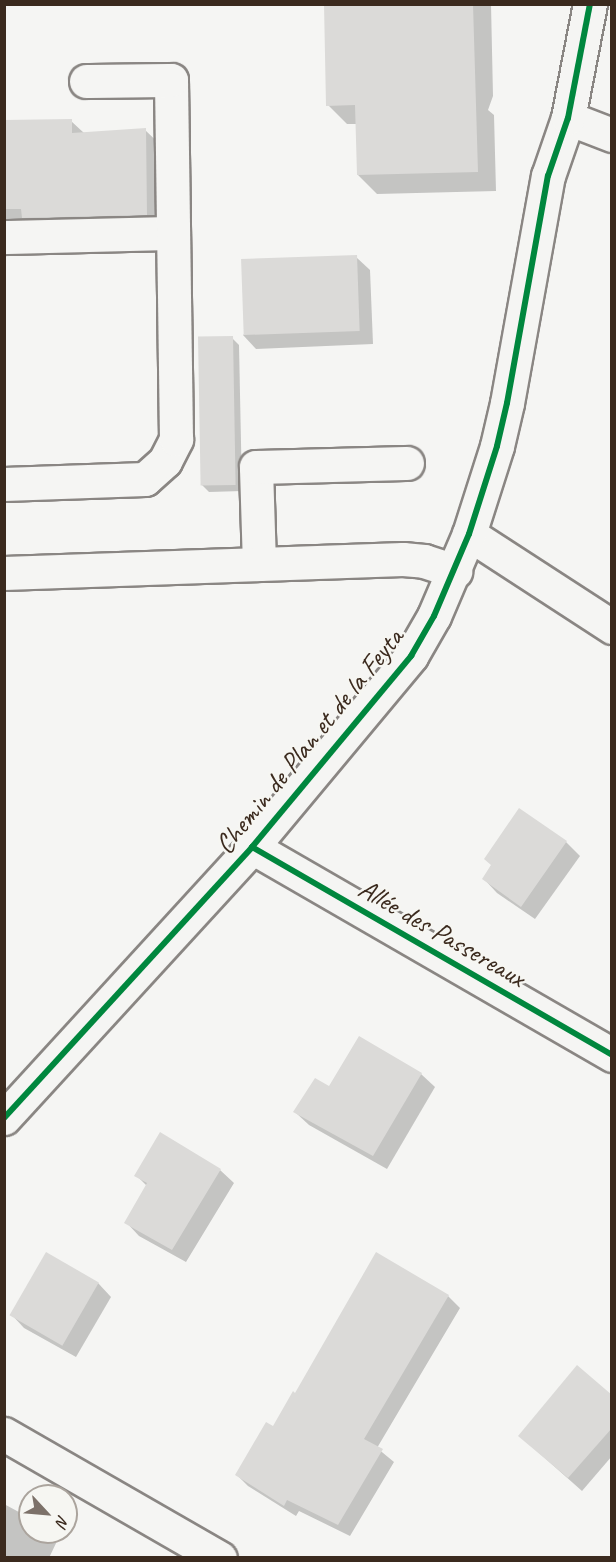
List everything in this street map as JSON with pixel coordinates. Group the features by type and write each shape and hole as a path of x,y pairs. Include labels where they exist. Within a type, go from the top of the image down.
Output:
{"street":[{"name":"Chemin de Plan et de la Feyta","path":"4,1118 252,846 411,656 455,571 469,534 507,403 548,176 568,118 590,4"},
{"path":"4,484 145,479 165,461 176,439 171,80 86,81"},
{"path":"568,118 612,135"},
{"path":"4,237 173,233"},
{"path":"259,564 256,467 407,463"},
{"path":"469,534 612,627"},
{"path":"4,573 403,559 424,561 455,571"},
{"name":"Allée des Passereaux","path":"252,846 612,1055"},
{"path":"4,1434 220,1557"}],"building":[{"path":"324,4 473,4 478,172 357,175 355,105 326,106"},
{"path":"72,119 72,133 146,128 147,215 22,218 21,209 4,209 4,120"},
{"path":"357,255 360,331 244,335 241,259"},
{"path":"233,336 236,485 201,486 198,337"},
{"path":"519,808 567,841 521,907 482,879 491,865 484,859"},
{"path":"359,1036 422,1073 373,1156 293,1112 315,1078 329,1086"},
{"path":"160,1132 221,1169 172,1250 124,1223 147,1183 134,1176"},
{"path":"46,1252 99,1282 62,1346 10,1315"},
{"path":"376,1252 449,1295 364,1439 383,1449 338,1525 287,1500 284,1506 235,1475 266,1422 273,1426 293,1391 295,1393"},
{"path":"577,1365 612,1395 612,1428 568,1478 518,1436"}],"cycle path":[{"path":"4,1118 252,847 411,656 434,616 469,534 497,446 507,403 548,176 568,118 590,4"},
{"path":"252,847 612,1055"}]}
